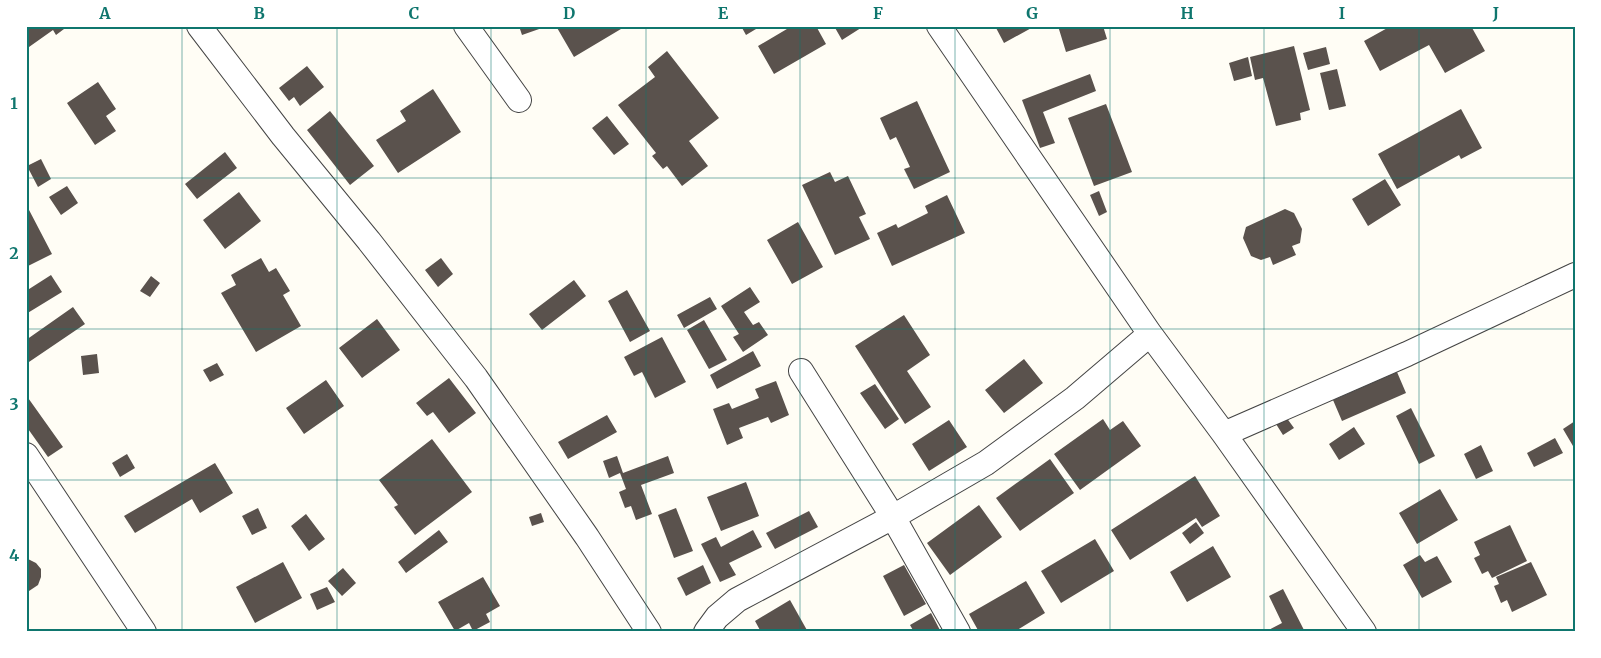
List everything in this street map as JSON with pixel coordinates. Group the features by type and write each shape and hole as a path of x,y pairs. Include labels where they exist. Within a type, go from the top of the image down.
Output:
{"street":[{"path":"199,26 283,136 369,241 476,378 587,537 649,632"},
{"path":"466,26 519,100"},
{"path":"939,26 1150,334 1224,434 1364,632"},
{"path":"1224,434 1407,354 1575,275"},
{"path":"706,632 717,617 737,600 893,517 986,463 1075,398 1150,334"},
{"path":"801,370 893,517 958,632"},
{"path":"26,455 144,632"}],"building":[{"path":"26,26 68,26 56,35 53,30 29,47 26,43"},
{"path":"519,26 541,26 542,28 522,35"},
{"path":"556,26 626,26 574,57"},
{"path":"741,26 761,26 746,35"},
{"path":"792,26 816,26 826,44 774,74 758,46"},
{"path":"834,26 864,26 842,40"},
{"path":"995,26 1035,26 1004,43"},
{"path":"1058,26 1103,26 1107,39 1066,52"},
{"path":"1391,26 1471,26 1485,51 1445,73 1429,45 1380,71 1364,41"},
{"path":"1294,46 1310,110 1300,113 1301,120 1276,126 1263,78 1255,80 1250,57"},
{"path":"1326,47 1330,64 1308,70 1303,53"},
{"path":"667,51 719,118 689,141 708,166 682,186 667,166 663,169 652,156 656,153 618,105 655,77 648,67"},
{"path":"1248,57 1252,76 1234,81 1229,63"},
{"path":"307,66 324,87 300,106 294,97 289,101 279,88"},
{"path":"1337,69 1346,106 1329,110 1320,73"},
{"path":"1090,74 1096,91 1043,112 1055,143 1040,148 1022,100"},
{"path":"98,82 116,109 106,116 116,131 95,145 67,103"},
{"path":"433,89 461,132 398,173 376,140 406,121 400,111"},
{"path":"917,101 950,172 914,189 904,169 910,167 896,137 890,140 880,118"},
{"path":"1106,104 1132,172 1094,186 1068,118"},
{"path":"1461,109 1482,148 1461,159 1459,155 1397,189 1378,154"},
{"path":"330,111 374,166 350,185 307,130"},
{"path":"607,116 629,144 614,155 592,128"},
{"path":"225,152 237,168 197,199 185,184"},
{"path":"41,159 51,179 38,187 27,166"},
{"path":"830,172 835,182 848,176 866,214 859,217 870,239 835,255 802,185"},
{"path":"1385,179 1401,205 1368,226 1352,199"},
{"path":"67,186 78,203 61,215 49,197"},
{"path":"1099,191 1107,212 1099,216 1090,195"},
{"path":"239,192 261,221 225,249 203,220"},
{"path":"947,195 965,233 892,266 877,233 896,224 898,228 928,213 925,206"},
{"path":"28,208 52,254 26,267 26,209"},
{"path":"1285,209 1294,213 1302,229 1300,243 1292,246 1296,255 1273,265 1270,257 1261,260 1251,256 1243,238 1246,227"},
{"path":"798,222 823,267 792,284 767,240"},
{"path":"261,258 269,272 276,268 290,291 283,295 301,326 256,352 221,293 236,285 231,275"},
{"path":"441,258 453,274 438,287 425,270"},
{"path":"51,275 62,292 26,314 26,291"},
{"path":"151,276 160,283 150,297 140,291"},
{"path":"574,280 586,296 542,330 529,314"},
{"path":"750,287 760,302 744,312 753,325 759,322 768,335 743,352 733,337 739,334 721,306"},
{"path":"627,290 650,331 630,342 608,301"},
{"path":"710,297 717,309 684,328 677,315"},
{"path":"73,307 85,324 26,364 26,340"},
{"path":"904,315 930,355 907,371 931,407 905,424 855,346"},
{"path":"377,319 400,350 362,378 339,348"},
{"path":"704,320 727,360 709,369 687,330"},
{"path":"662,337 686,382 655,398 642,372 634,376 624,357"},
{"path":"753,351 761,366 717,389 710,375"},
{"path":"97,354 99,373 83,375 81,356"},
{"path":"1024,359 1043,383 1004,413 985,390"},
{"path":"217,363 224,375 210,382 203,370"},
{"path":"1397,372 1406,393 1342,421 1333,400"},
{"path":"449,378 476,413 449,433 433,412 427,416 416,403"},
{"path":"326,380 344,406 304,434 286,408"},
{"path":"776,381 789,415 771,423 768,417 739,428 743,438 727,445 713,409 729,403 732,409 759,398 755,389"},
{"path":"875,384 899,419 885,429 860,393"},
{"path":"26,395 63,447 48,457 26,426"},
{"path":"1411,408 1435,456 1419,464 1396,416"},
{"path":"607,415 617,432 568,459 558,442"},
{"path":"1286,417 1294,428 1283,435 1276,424"},
{"path":"1103,419 1110,430 1123,421 1141,446 1080,490 1054,454"},
{"path":"949,420 967,447 929,471 912,444"},
{"path":"1575,421 1575,445 1573,446 1563,429"},
{"path":"1354,427 1365,444 1339,460 1329,444"},
{"path":"1555,438 1563,453 1534,467 1527,453"},
{"path":"432,439 472,492 415,535 394,507 398,505 379,480"},
{"path":"1481,445 1493,471 1476,479 1464,454"},
{"path":"127,454 135,468 120,477 112,463"},
{"path":"617,456 623,473 668,456 674,473 641,485 652,514 636,520 631,506 625,508 619,492 626,489 620,473 609,478 603,461"},
{"path":"1050,459 1074,493 1020,531 996,498"},
{"path":"215,463 233,493 200,513 192,499 135,533 124,516"},
{"path":"1195,476 1220,516 1202,527 1196,518 1130,560 1111,530"},
{"path":"746,482 759,516 721,531 707,497"},
{"path":"1440,489 1458,520 1417,544 1399,513"},
{"path":"979,505 1002,537 950,575 927,543"},
{"path":"258,508 267,528 252,535 242,516"},
{"path":"676,508 693,551 674,558 658,515"},
{"path":"809,511 818,527 775,549 766,533"},
{"path":"541,513 544,522 532,526 529,517"},
{"path":"306,514 325,539 309,551 291,526"},
{"path":"1196,522 1204,533 1190,544 1182,533"},
{"path":"1510,525 1527,561 1492,578 1488,571 1482,574 1474,558 1480,555 1474,542"},
{"path":"439,530 448,542 406,573 398,562"},
{"path":"753,530 762,547 729,563 736,575 720,582 701,544 716,537 721,547"},
{"path":"1095,539 1114,571 1061,603 1041,571"},
{"path":"1213,546 1231,577 1187,602 1170,572"},
{"path":"1420,555 1425,562 1437,556 1452,582 1422,598 1403,565"},
{"path":"26,558 36,563 41,569 41,577 38,585 26,593"},
{"path":"283,562 302,598 255,623 236,587"},
{"path":"1531,562 1547,595 1512,612 1507,600 1501,603 1494,586 1499,584 1496,577"},
{"path":"703,565 711,583 686,596 677,578"},
{"path":"904,565 926,604 904,616 883,576"},
{"path":"343,568 356,583 342,596 328,581"},
{"path":"483,577 500,606 486,614 490,622 473,631 469,623 455,631 438,602"},
{"path":"1026,581 1045,613 1014,632 979,632 969,614"},
{"path":"327,587 335,602 317,610 310,594"},
{"path":"1283,589 1304,630 1265,632 1282,623 1269,596"},
{"path":"790,600 808,632 761,632 755,621"},
{"path":"931,613 941,632 914,632 910,625"}]}
